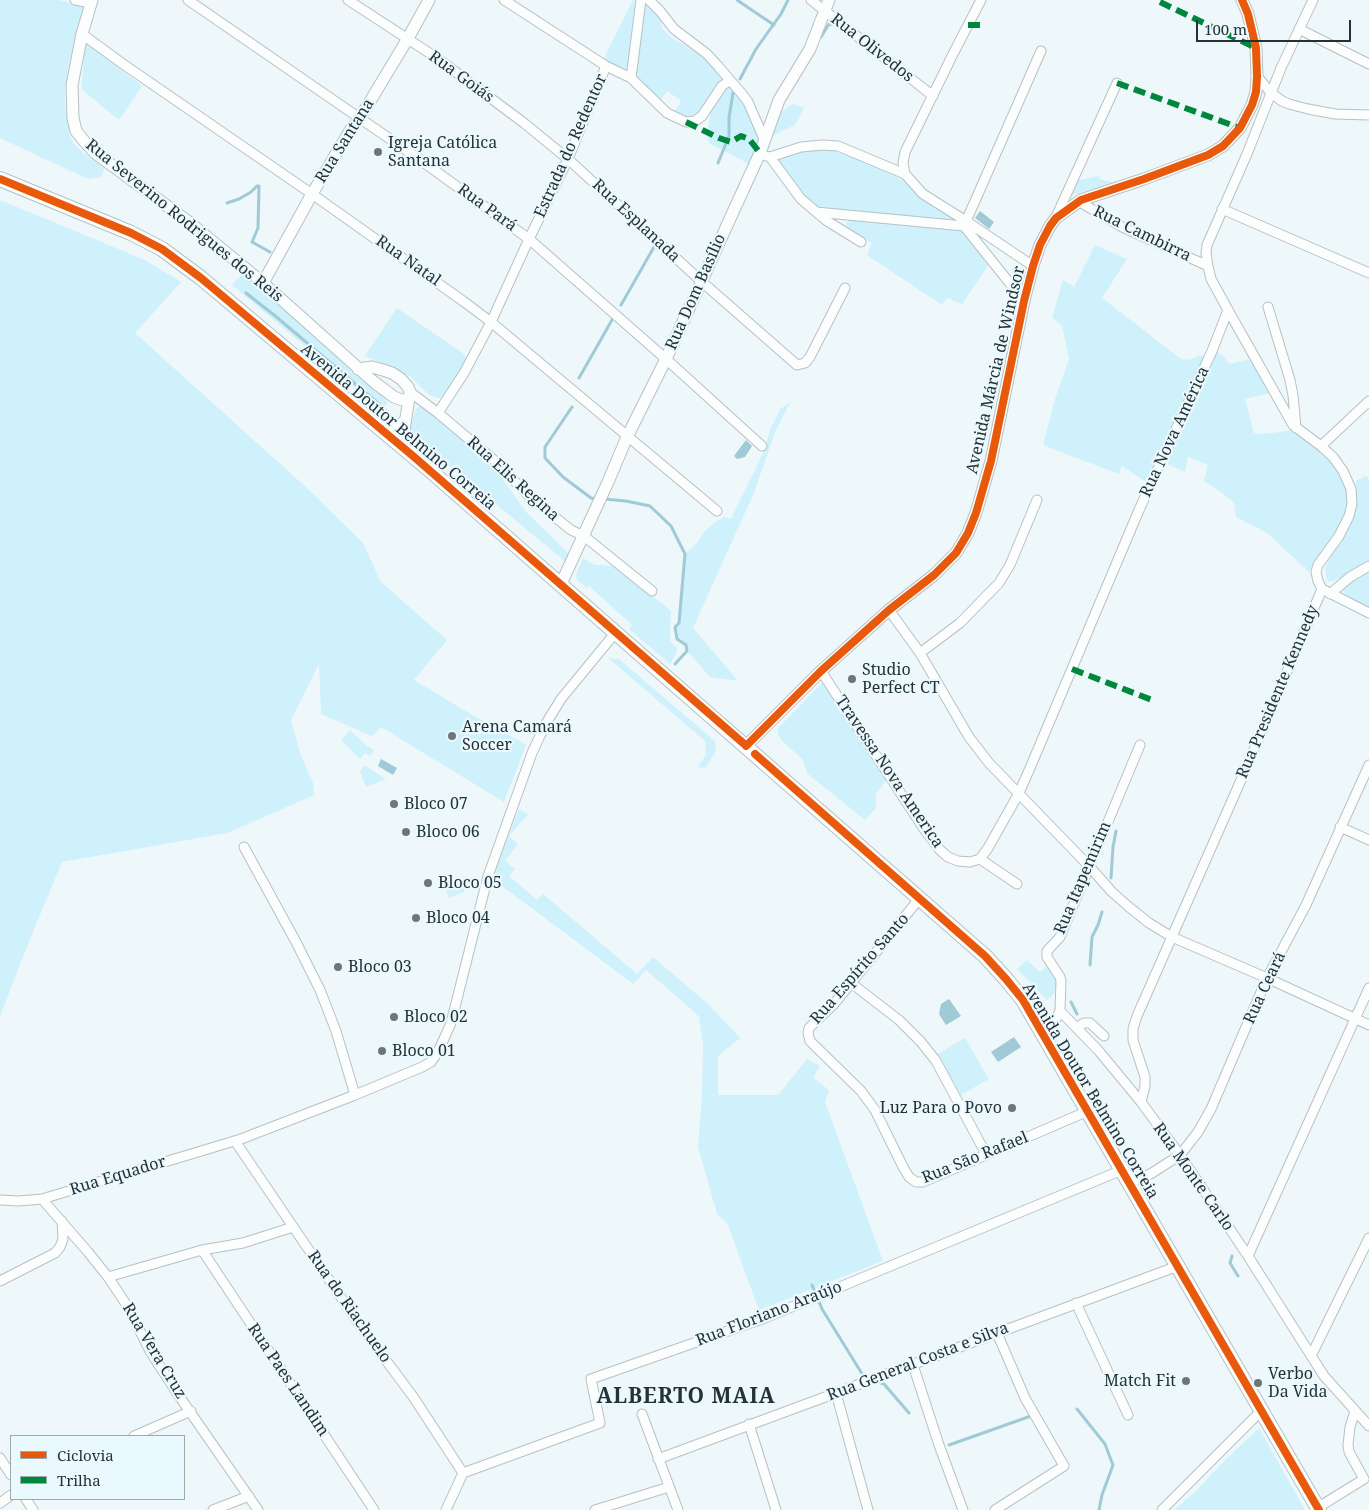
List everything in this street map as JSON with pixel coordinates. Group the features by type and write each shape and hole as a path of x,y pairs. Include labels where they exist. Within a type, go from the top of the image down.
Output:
{"main road":[{"name":"Avenida Doutor Belmino Correia","path":"0,179 131,233 162,249 201,278 377,420 426,468 985,956 1023,1000 1318,1509"}],"street":[{"path":"75,0 92,2"},
{"name":"Rua Pará","path":"188,0 453,182 530,239 762,446"},
{"name":"Rua Goiás","path":"348,0 437,58 524,123 568,159"},
{"name":"Rua Santana","path":"263,283 312,194 351,129 360,118 429,0"},
{"path":"504,0 606,66 631,78 667,113 686,122 695,121 702,116 722,86 730,80"},
{"name":"Estrada do Redentor","path":"631,78 641,0"},
{"path":"649,0 674,29 707,54 730,80 748,102 765,141"},
{"name":"Rua Olivedos","path":"811,0 826,5 933,96"},
{"path":"905,174 903,162 906,152 981,0"},
{"name":"Avenida Márcia de Windsor","path":"746,746 822,671 889,610 934,575 956,553 968,533 991,462 1024,301 1040,245 1056,218 1078,201 1199,159 1223,146 1240,128 1252,105 1256,92 1257,76 1256,48 1248,14 1242,0"},
{"path":"1228,310 1211,279 1206,253 1207,246 1247,154 1288,50 1313,0"},
{"name":"Rua Severino Rodrigues dos Reis","path":"92,2 82,34 72,85 72,118 76,131 84,141 94,152 190,223 263,283 358,369 394,397 409,397"},
{"name":"Rua Dom Basílio","path":"561,584 666,359 700,281 765,155 765,141 779,100 810,49 826,5"},
{"path":"1299,29 1369,64"},
{"name":"Rua Natal","path":"82,34 190,111 312,194 491,322 717,511"},
{"path":"965,223 1041,50"},
{"name":"Estrada do Redentor","path":"438,413 464,373 491,322 568,159 606,66"},
{"path":"1257,76 1282,102 1335,114 1369,115"},
{"path":"1056,218 1117,82"},
{"path":"860,242 816,212 801,199 765,155 801,147 838,146 905,174 923,194 1034,266"},
{"name":"Rua Esplanada","path":"568,159 700,281 797,365 805,363 810,357 846,288"},
{"name":"Rua Cambirra","path":"1078,201 1122,227 1208,266"},
{"path":"1222,209 1369,272"},
{"path":"816,212 965,223 1024,301"},
{"path":"1268,307 1290,380 1296,428"},
{"name":"Rua Presidente Kennedy","path":"1141,1102 1145,1077 1133,1040 1133,1029 1142,1003 1326,592 1318,581 1316,572 1318,565 1339,536 1349,516 1352,504 1352,489 1343,471 1333,457 1321,446 1296,428 1228,310"},
{"name":"Rua Nova América","path":"980,859 1018,793 1139,510 1201,375 1228,310"},
{"path":"358,369 372,367 392,373 400,379 409,397 404,422 391,430 386,430 377,420 388,408 394,397"},
{"name":"Rua Elis Regina","path":"409,397 423,401 495,462 531,498 571,530 584,536 652,591"},
{"path":"1321,446 1369,401"},
{"name":"Avenida Doutor Belmino Correia","path":"404,422 404,430 408,441 426,468"},
{"path":"920,653 960,623 999,583 1010,565 1037,500"},
{"path":"1326,592 1369,566"},
{"path":"1326,592 1369,613"},
{"path":"889,610 920,653 969,737 989,763 1112,892 1129,907 1149,923 1172,937 1369,1025"},
{"name":"Rua Equador","path":"0,1200 42,1199 235,1141 355,1095 430,1062 438,1052 451,1023 488,876 532,753 545,725 561,699 616,632"},
{"name":"Travessa Nova America","path":"822,671 924,829 940,850 948,857 958,861 970,862 980,859"},
{"name":"Rua Itapemirim","path":"1060,1011 1060,976 1046,954 1047,950 1060,937 1140,745"},
{"name":"Rua Ceará","path":"1130,1184 1180,1156 1198,1132 1211,1109 1267,978 1306,905 1369,765"},
{"path":"1340,828 1369,840"},
{"path":"244,847 292,934 320,990 336,1031 355,1095"},
{"path":"980,859 1017,884"},
{"name":"Rua Espírito Santo","path":"810,1041 809,1028 852,983 919,899"},
{"path":"852,983 899,1020 921,1042 936,1061 986,1154"},
{"path":"1248,1256 1369,988"},
{"path":"1040,1029 1056,1019 1060,1011"},
{"name":"Rua Monte Carlo","path":"1060,1011 1098,1050 1141,1102 1248,1256 1324,1376 1369,1426"},
{"path":"1078,1028 1084,1023 1090,1024 1104,1036"},
{"name":"Rua São Rafael","path":"810,1041 861,1091 875,1110 909,1177 916,1182 923,1182 1088,1111"},
{"name":"Rua do Riachuelo","path":"235,1141 359,1324 414,1398 463,1473"},
{"name":"Rua Floriano Araújo","path":"463,1473 600,1423 591,1379 765,1318 1122,1170"},
{"name":"Rua Vera Cruz","path":"42,1199 108,1277 136,1320 150,1351 177,1393 258,1510"},
{"path":"0,1281 55,1253 63,1239 62,1221"},
{"path":"108,1277 202,1250 243,1243 294,1227"},
{"path":"1311,1356 1369,1238"},
{"name":"Rua Paes Landim","path":"202,1250 374,1510"},
{"name":"Rua General Costa e Silva","path":"658,1459 1178,1266"},
{"path":"1076,1303 1128,1415"},
{"path":"996,1510 1064,1466 1025,1398 997,1332"},
{"path":"913,1365 939,1446 963,1510"},
{"path":"836,1393 868,1510"},
{"path":"1162,1510 1261,1410"},
{"path":"136,1435 191,1411"},
{"path":"1318,1509 1366,1482 1348,1452 1350,1426 1355,1411"},
{"path":"642,1414 678,1510"},
{"path":"749,1424 776,1510"},
{"path":"0,1458 10,1473"},
{"path":"446,1510 463,1473"},
{"path":"595,1510 670,1487"},
{"path":"213,1510 249,1496"}],"shaded area":[{"path":"0,0 58,0 80,5 84,9 68,69 65,107 70,136 74,144 83,153 105,168 101,177 88,179 0,138"},
{"path":"633,0 635,0 629,65 624,69 617,68 603,60"},
{"path":"643,0 655,10 663,29 671,37 705,58 726,78 701,112 690,119 674,112 680,104 680,100 667,91 659,102 634,76"},
{"path":"86,43 142,86 119,120 81,89"},
{"path":"729,84 733,86 761,138 751,165 709,143 707,135 711,111 718,97"},
{"path":"793,104 804,108 795,125 772,136 781,112"},
{"path":"831,150 857,158 907,182 925,201 960,224 866,214 816,206 800,191 773,159 804,151"},
{"path":"1099,176 1099,179 1111,182 1111,184 1064,197 1070,182"},
{"path":"0,200 145,260 181,282 135,333 308,489 363,543 381,582 447,640 414,680 526,745 504,802 381,727 372,736 321,714 319,664 291,720 300,753 313,783 314,795 227,833 62,862 0,1016"},
{"path":"980,211 994,222 989,229 975,218"},
{"path":"852,218 964,230 988,266 962,304 947,298 942,305 867,255 872,243 853,232 845,224"},
{"path":"1095,245 1127,259 1102,298 1181,359 1189,360 1199,355 1205,357 1148,483 1122,466 1119,474 1043,445 1055,399 1069,359 1062,326 1052,317 1063,280 1074,287"},
{"path":"244,273 386,399 387,404 383,409 379,408 232,285"},
{"path":"397,308 464,354 467,361 444,397 437,398 428,394 410,376 365,356"},
{"path":"1215,351 1224,356 1229,364 1252,359 1271,393 1245,399 1254,433 1264,434 1294,430 1332,461 1349,488 1350,505 1346,518 1309,572 1267,533 1236,517 1234,503 1204,481 1208,465 1188,457 1185,472 1167,464"},
{"path":"790,403 776,430 753,495 693,628 738,681 710,677 687,651 686,645 677,639 675,627 679,622 685,554 715,522 725,517 731,519 764,451 770,430 780,409"},
{"path":"421,404 468,441 498,473 527,513 571,556 566,562 411,434 409,429 416,409"},
{"path":"746,440 752,446 745,457 737,459 734,456"},
{"path":"1366,476 1369,479 1369,564 1347,576 1329,582 1326,577 1325,568 1349,522 1354,507 1356,481"},
{"path":"583,558 595,565 616,566 671,611 670,641 677,648 677,652 670,664 629,629 632,625 589,586 587,588 577,580 576,575"},
{"path":"1369,572 1369,608 1350,600 1343,592 1345,586 1356,577"},
{"path":"608,658 619,659 715,741 716,751 706,767 700,768 698,766 706,755 705,741"},
{"path":"822,683 888,778 876,794 876,808 865,820 808,774 802,759 781,740 778,734 778,728"},
{"path":"350,730 374,750 370,756 365,753 360,759 341,740"},
{"path":"381,759 397,768 393,775 378,766"},
{"path":"364,765 386,779 366,787 360,772"},
{"path":"519,809 528,814 509,836 518,844 505,861 515,869 509,876 537,900 543,894 637,974 653,957 708,1004 740,1038 718,1056 718,1095 778,1095 807,1059 820,1066 813,1078 829,1090 825,1102 883,1261 759,1310 727,1223 717,1214 698,1147 703,1045 699,1017 646,970 633,984 494,880 497,863"},
{"path":"464,884 464,892 449,898 446,891"},
{"path":"1027,960 1040,972 1048,965 1057,980 1055,992 1047,1000 1017,969"},
{"path":"949,999 961,1016 946,1025 939,1014 941,1004"},
{"path":"1014,1037 1021,1047 998,1062 991,1052"},
{"path":"965,1038 989,1079 961,1095 938,1054"},
{"path":"1259,1428 1305,1510 1174,1510 1196,1491"}],"waterway":[{"path":"737,0 774,25"},
{"path":"740,79 756,49 781,14 788,0"},
{"path":"821,37 829,24 835,25 847,35"},
{"path":"718,163 729,136 729,118 733,93"},
{"path":"227,203 239,199 259,186 258,228 252,242 270,252"},
{"path":"621,305 654,247"},
{"path":"246,293 279,319"},
{"path":"280,320 379,404"},
{"path":"579,378 612,320"},
{"path":"572,407 545,447 545,458 563,477 591,498 598,499"},
{"path":"604,499 650,506 671,526 685,554 679,623 675,627 677,639 686,645 687,651 675,664"},
{"path":"1111,878 1116,831"},
{"path":"1090,965 1092,937 1102,912"},
{"path":"1071,1002 1077,1014"},
{"path":"1232,1256 1230,1263 1238,1276"},
{"path":"812,1285 822,1309 864,1377 869,1379"},
{"path":"875,1381 884,1384 909,1413"},
{"path":"1077,1409 1105,1444 1113,1465 1102,1495 1099,1510"},
{"path":"949,1445 1031,1416"}],"marked path":[{"path":"1160,2 1256,48"},
{"path":"968,25 981,25"},
{"path":"1117,83 1240,128"},
{"path":"686,122 731,142 741,136 749,139 760,153"},
{"path":"1072,669 1152,700"}],"cycle path":[{"path":"746,746 821,671 889,610 934,575 956,553 968,533 976,513 991,461 1033,266 1040,245 1056,218 1081,200 1208,155 1223,146 1240,128 1252,105 1256,92 1257,76 1256,48 1248,14 1242,0"},
{"path":"0,179 131,233 162,249 201,278 413,456 743,743"},
{"path":"755,754 985,956 1023,1000 1319,1510"}],"place":[{"name":"Igreja Católica Santana","path":"378,152"},
{"name":"Studio Perfect CT","path":"852,679"},
{"name":"Arena Camará Soccer","path":"452,736"},
{"name":"Bloco 07","path":"394,804"},
{"name":"Bloco 06","path":"406,832"},
{"name":"Bloco 05","path":"428,883"},
{"name":"Bloco 04","path":"416,918"},
{"name":"Bloco 03","path":"338,967"},
{"name":"Bloco 02","path":"394,1017"},
{"name":"Bloco 01","path":"382,1051"},
{"name":"Luz Para o Povo","path":"1012,1108"},
{"name":"Match Fit","path":"1186,1381"},
{"name":"Verbo Da Vida","path":"1258,1383"}],"district":[{"name":"ALBERTO MAIA","path":"686,1397"}]}
